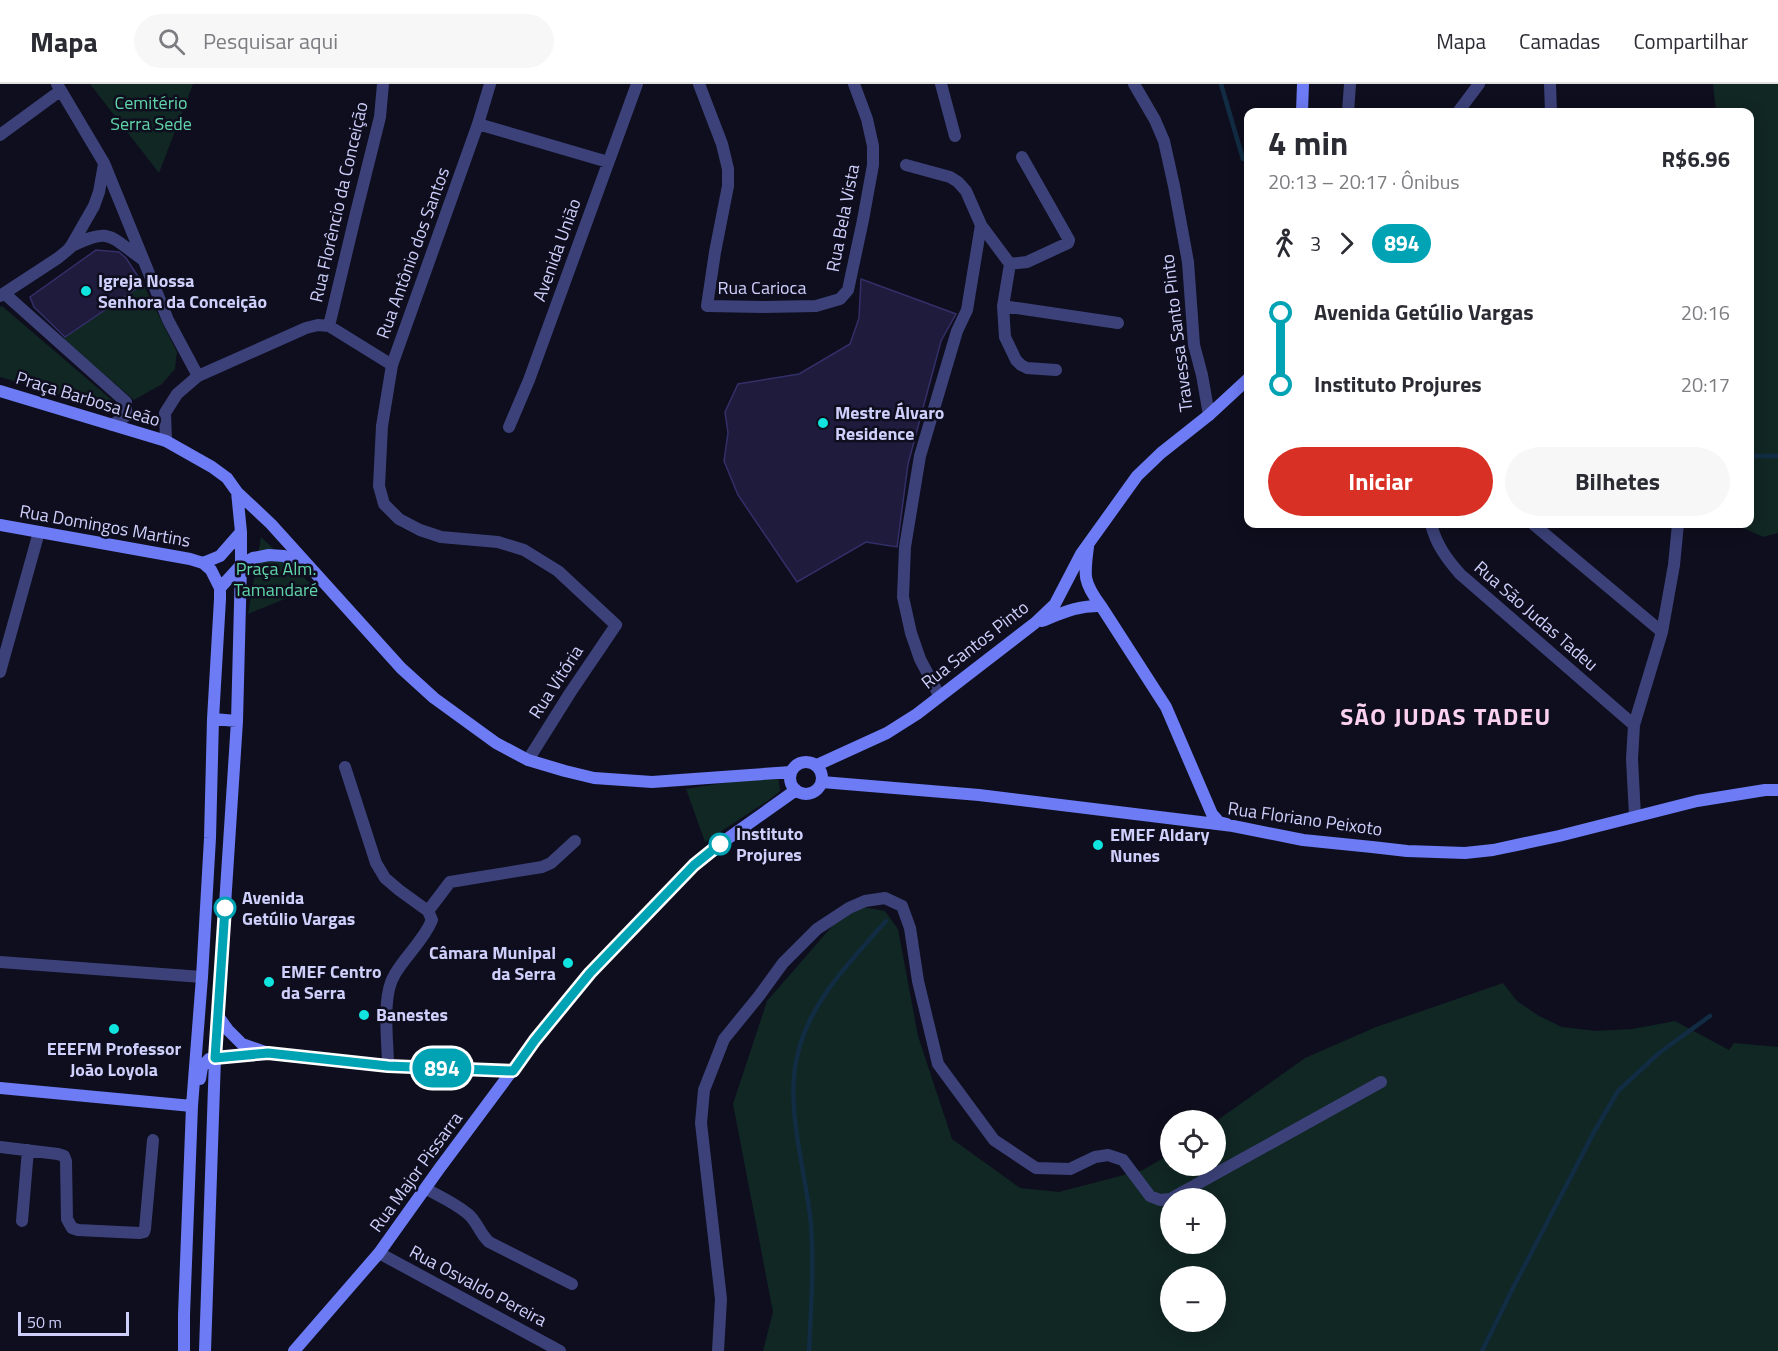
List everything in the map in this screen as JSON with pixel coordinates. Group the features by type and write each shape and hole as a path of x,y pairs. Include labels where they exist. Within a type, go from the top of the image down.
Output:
{"street":[{"name":"Rua Florêncio da Conceição","path":"166,441 165,413 177,394 198,376 306,328 318,325 329,326 380,117 382,84"},
{"name":"Rua Antônio dos Santos","path":"329,326 392,364 478,124 490,84"},
{"name":"Avenida União","path":"509,427 529,380 636,84"},
{"name":"Rua Carioca","path":"699,84 722,144 728,169 728,186 707,306 763,308 816,306 840,299 848,290"},
{"name":"Rua Bela Vista","path":"848,290 873,165 873,146 867,119 854,84"},
{"path":"940,84 955,136"},
{"name":"Travessa Santo Pinto","path":"1071,572 1081,554 1137,476 1161,453 1209,415 1194,345 1188,262 1164,141 1155,120 1134,84"},
{"path":"1302,108 1303,84"},
{"path":"1348,108 1350,84"},
{"path":"1461,108 1479,84"},
{"path":"1550,84 1551,108"},
{"path":"0,135 58,88 104,163 168,320 198,376"},
{"path":"478,124 608,162"},
{"path":"1010,264 1027,262 1068,243 1069,240 1022,158"},
{"path":"70,248 97,199 104,163"},
{"path":"906,165 950,177 966,191 981,225 1010,264 1003,306 1005,337 1016,360 1027,368 1056,370"},
{"path":"939,695 920,659 911,633 903,597 905,547 920,456 957,331 967,310 981,225"},
{"path":"112,425 126,416 126,402 2,295 70,248 98,235 106,235 114,239 143,260"},
{"path":"1003,306 1118,323"},
{"name":"Rua Vitória","path":"392,364 379,462 379,486 384,504 399,519 420,530 441,537 498,542 524,550 558,571 616,625 528,760"},
{"path":"1209,415 1244,383"},
{"name":"Praça Barbosa Leão","path":"0,391 166,441"},
{"path":"166,441 227,478 237,492 271,524 311,571 401,668 434,698 496,743 528,760 594,778 652,782 791,772"},
{"path":"206,1351 215,1058 237,720 241,532 237,492"},
{"name":"Rua Domingos Martins","path":"0,525 203,563"},
{"name":"Rua São Judas Tadeu","path":"1432,528 1435,540 1445,557 1460,574 1634,725"},
{"path":"1538,528 1662,632"},
{"path":"1635,816 1632,759 1634,725 1662,632 1674,565 1678,528"},
{"path":"0,672 39,532"},
{"path":"184,1351 192,1106 210,838 213,719 220,617 220,588 211,570 203,563 220,556 241,532"},
{"path":"1089,543 1085,577 1090,591 1166,707 1215,819 1233,826"},
{"path":"220,588 241,564 269,555 284,556 311,571"},
{"name":"Rua Santos Pinto","path":"817,765 887,733 917,714 1035,623 1055,604 1071,572"},
{"path":"1035,623 1074,608 1101,606"},
{"path":"213,719 237,720"},
{"path":"808,761 817,765 822,773 822,782 818,789 803,794 796,790 790,778 791,772 798,764 808,761"},
{"path":"345,767 376,863 385,878 428,911 432,920 394,975 390,986 387,1003 388,1066"},
{"name":"Rua Floriano Peixoto","path":"822,782 979,795 1233,826 1303,840 1407,851 1466,853 1493,850 1559,836 1697,801 1778,790"},
{"name":"Rua Major Pissarra","path":"294,1351 379,1253 535,1040 590,973 694,865 796,790"},
{"path":"1183,821 1197,815 1200,811 1203,794"},
{"path":"428,911 450,882 542,867 551,863 576,842"},
{"path":"718,1351 721,1299 701,1123 704,1090 724,1039 783,963 817,929 849,908 865,901 885,898 902,906 910,928 918,981 938,1064 994,1140 1036,1168 1070,1169 1095,1157 1108,1155 1123,1160 1150,1196 1160,1200"},
{"path":"0,962 202,977"},
{"path":"218,1016 242,1044 268,1053"},
{"path":"192,1106 200,1084 202,1067 209,1059 215,1058 268,1053 388,1066 513,1071"},
{"path":"483,1070 494,1082 494,1096"},
{"path":"1191,1188 1381,1082"},
{"path":"0,1088 192,1106"},
{"path":"0,1147 64,1156 67,1219 72,1228 140,1233 145,1229 153,1140"},
{"path":"22,1221 28,1150"},
{"path":"426,1189 440,1195 470,1215 480,1234 489,1242 572,1284"},
{"name":"Rua Osvaldo Pereira","path":"379,1253 560,1351"}],"green space":[{"name":"Cemitério Serra Sede","path":"90,84 193,84 159,173"},
{"path":"1713,84 1778,84 1778,533 1763,537 1744,528 1754,528 1754,108 1716,108"},
{"path":"143,284 177,352 175,369 162,384 134,400 63,339"},
{"path":"2,306 113,401 108,409 0,377 0,307"},
{"name":"Praça Alm. Tamandaré","path":"261,537 314,587 248,614"},
{"path":"778,774 780,791 705,842 686,789"},
{"path":"863,907 885,911 898,929 918,1036 952,1139 1020,1188 1059,1192 1143,1170 1160,1160 1160,1176 1226,1176 1226,1114 1305,1058 1376,1027 1503,983 1517,1001 1539,1016 1562,1027 1596,1031 1632,1029 1675,1021 1729,1050 1734,1043 1778,1047 1778,1351 763,1351 773,1312 733,1104 767,1001 841,916"}],"building":[{"name":"Igreja Nossa Senhora da Conceição","path":"96,250 119,252 126,258 143,284 65,337 34,307 30,297"},
{"name":"Mestre Álvaro Residence","path":"861,279 956,314 941,341 908,464 897,547 866,542 797,582 738,495 724,461 728,433 725,412 738,384 799,374 850,344 859,318"}],"waterway":[{"path":"1221,84 1243,159"},
{"path":"1754,456 1778,456"},
{"path":"809,1351 812,1240 793,1097 797,1057 811,1019 832,984 886,921"},
{"path":"1482,1351 1594,1132 1618,1091 1659,1053 1710,1016"}],"bus line":[{"name":"894","path":"225,908 215,1058 268,1053 388,1066 513,1071 535,1040 590,973 694,865 720,844"}],"place":[{"name":"Igreja Nossa Senhora da Conceição","path":"86,291"},
{"name":"Mestre Álvaro Residence","path":"823,423"},
{"name":"Instituto Projures","path":"720,844"},
{"name":"EMEF Aldary Nunes","path":"1098,845"},
{"name":"Avenida Getúlio Vargas","path":"225,908"},
{"name":"Câmara Munipal da Serra","path":"568,963"},
{"name":"EMEF Centro da Serra","path":"269,982"},
{"name":"Banestes","path":"364,1015"},
{"name":"EEEFM Professor João Loyola","path":"114,1029"}],"district":[{"name":"SÃO JUDAS TADEU","path":"1446,717"}]}
